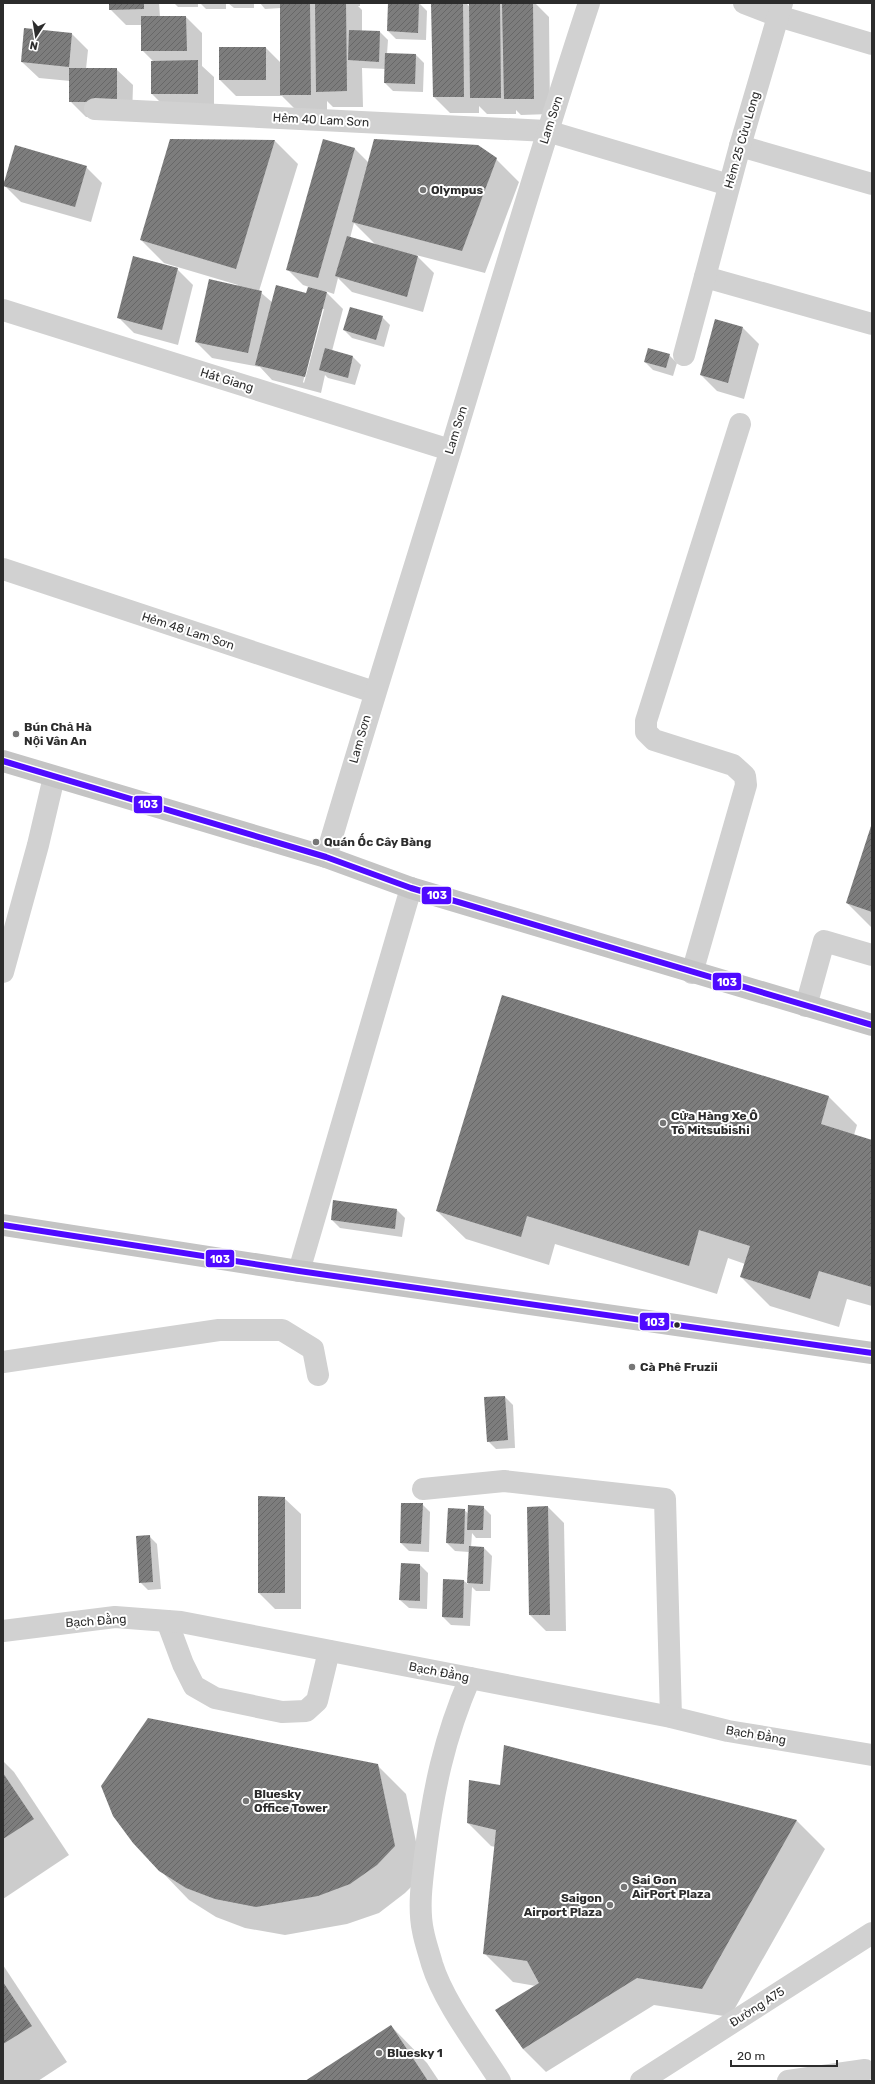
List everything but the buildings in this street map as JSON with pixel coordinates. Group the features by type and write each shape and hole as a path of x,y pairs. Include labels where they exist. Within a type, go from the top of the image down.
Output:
{"main road":[{"path":"3,761 326,857 411,888 692,973 872,1025"},
{"path":"3,1225 601,1316 872,1353"}],"street":[{"name":"Lam Sơn","path":"326,857 374,692 547,132 589,3"},
{"path":"744,3 780,9 872,44"},
{"name":"Hẻm 25 Cửu Long","path":"684,355 729,185 780,9"},
{"name":"Hẻm 40 Lam Sơn","path":"94,109 547,132 729,185"},
{"path":"740,146 872,184"},
{"path":"704,277 872,324"},
{"name":"Hát Giang","path":"3,310 450,450"},
{"path":"692,973 746,785 745,776 733,765 654,740 646,732 646,721 740,424"},
{"name":"Hẻm 48 Lam Sơn","path":"3,569 374,692"},
{"path":"3,972 38,845 54,777"},
{"path":"300,1271 411,888"},
{"path":"806,1006 824,941 872,955"},
{"path":"3,1362 219,1330 282,1330 313,1349 318,1375"},
{"path":"423,1489 504,1481 665,1499 671,1718"},
{"name":"Bạch Đằng","path":"3,1631 115,1617 200,1625 671,1718 728,1731 872,1755"},
{"path":"167,1621 183,1664 194,1686 215,1698 282,1712 306,1712 317,1701 329,1651"},
{"path":"470,1678 449,1731 440,1766 423,1871 421,1900 422,1931 432,1965 447,1996 500,2081"},
{"name":"Đường A75","path":"642,2081 872,1933"},
{"path":"788,2081 864,2072"},
{"path":"846,2081 864,2072"}],"transit line":[{"name":"103","path":"3,761 326,857 411,888 872,1025"},
{"name":"103","path":"3,1225 299,1271 872,1353"}],"place":[{"name":"Olympus","path":"423,190"},
{"name":"Bún Chả Hà Nội Vân An","path":"16,734"},
{"name":"Quán Ốc Cây Bàng","path":"316,842"},
{"name":"Cửa Hàng Xe Ô Tô Mitsubishi","path":"663,1123"},
{"name":"Cà Phê Fruzii","path":"632,1367"},
{"name":"Bluesky Office Tower","path":"246,1801"},
{"name":"Sai Gon AirPort Plaza","path":"624,1887"},
{"name":"Saigon Airport Plaza","path":"610,1905"},
{"name":"Bluesky 1","path":"379,2053"}]}
